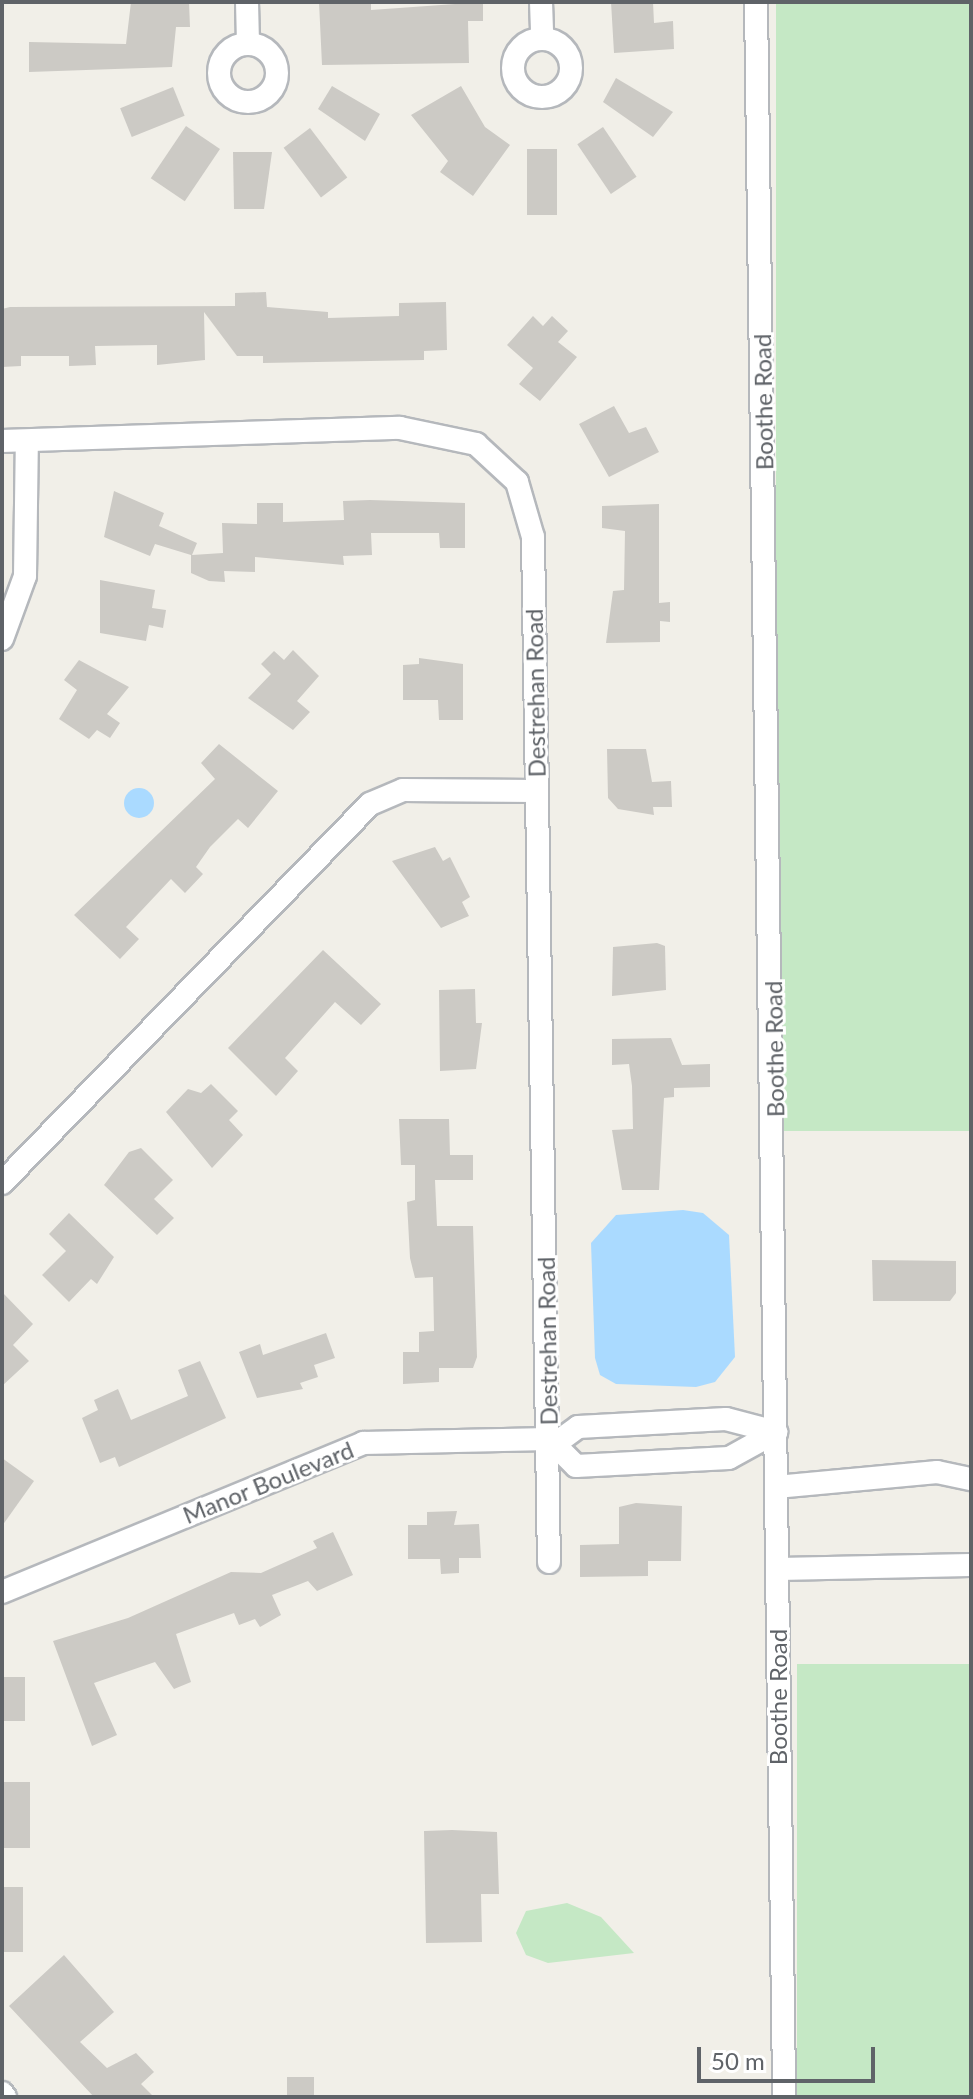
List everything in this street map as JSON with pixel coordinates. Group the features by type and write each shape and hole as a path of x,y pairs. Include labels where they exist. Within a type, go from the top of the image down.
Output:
{"street":[{"path":"247,2 248,44"},
{"path":"541,2 542,39"},
{"name":"Boothe Road","path":"756,2 784,2097"},
{"name":"Destrehan Road","path":"2,441 400,428 476,444 517,482 529,508 551,1442 549,1562"},
{"path":"2,639 25,576 27,441"},
{"path":"2,1183 370,804 403,790 536,791"},
{"name":"Manor Boulevard","path":"2,1592 341,1449 551,1442 578,1427 726,1419 776,1432"},
{"path":"551,1442 576,1466 729,1458 776,1432"},
{"path":"776,1487 937,1472 971,1479"},
{"path":"778,1569 971,1565"}],"green space":[{"path":"776,2 971,2 971,1131 776,1131"},
{"path":"797,1664 971,1664 971,2097 797,2097"},
{"path":"567,1903 601,1917 634,1953 548,1963 526,1955 516,1933 526,1911"}],"water":[{"path":"139,788 145,789 153,797 153,809 145,817 139,818 133,817 125,809 124,803 125,797 133,789"},
{"path":"683,1210 703,1213 729,1235 735,1357 715,1382 696,1387 616,1384 600,1375 595,1358 591,1243 616,1215"}],"building":[{"path":"131,2 189,2 190,27 176,27 172,67 29,72 29,42 126,44"},
{"path":"319,2 371,2 371,10 483,2 483,21 468,21 469,63 322,65"},
{"path":"611,2 653,2 654,23 673,21 674,49 614,53"},
{"path":"616,78 673,112 653,137 603,102"},
{"path":"332,86 380,114 365,141 318,109"},
{"path":"461,86 485,127 510,145 473,196 440,172 448,161 411,115"},
{"path":"173,87 185,116 132,137 120,108"},
{"path":"186,126 220,149 185,201 151,178"},
{"path":"603,127 637,177 611,194 577,144"},
{"path":"310,128 347,178 321,197 284,148"},
{"path":"527,149 557,149 557,215 527,215"},
{"path":"233,152 272,152 264,209 234,209"},
{"path":"266,292 267,307 328,312 328,318 399,316 399,303 446,302 447,350 424,351 424,360 263,363 263,356 237,356 204,312 205,360 157,365 157,345 95,346 96,365 69,366 69,356 21,356 21,366 2,367 2,309 235,306 235,293"},
{"path":"533,316 543,326 552,316 568,331 558,342 577,357 540,401 519,384 533,368 507,345"},
{"path":"614,406 629,433 646,427 659,452 609,477 579,424"},
{"path":"114,491 164,513 159,526 197,543 192,555 223,553 222,523 257,524 257,503 283,503 283,522 344,520 343,501 370,500 465,503 465,548 440,548 439,533 371,533 372,555 343,556 344,565 255,557 255,572 224,571 225,582 209,581 191,573 191,555 155,544 150,556 104,537"},
{"path":"659,504 659,603 670,602 670,622 660,621 660,642 606,643 613,591 624,590 625,531 602,528 602,506"},
{"path":"100,580 155,590 152,608 166,610 163,628 149,625 146,641 100,633"},
{"path":"293,650 319,676 297,701 310,712 293,730 248,698 271,674 261,664 274,651 284,660"},
{"path":"419,658 463,664 463,720 439,720 438,700 403,700 403,665 419,664"},
{"path":"79,660 129,687 107,714 120,723 110,738 97,730 89,739 59,719 77,690 64,680"},
{"path":"219,744 278,791 248,828 238,819 210,847 196,867 203,874 185,893 171,879 126,927 139,939 120,959 74,915 215,779 201,763"},
{"path":"607,749 646,749 652,782 671,781 672,807 653,807 654,815 618,809 608,798"},
{"path":"435,847 443,861 450,857 470,897 462,902 469,916 441,928 392,861"},
{"path":"657,943 665,946 666,990 612,996 613,947"},
{"path":"323,950 381,1004 361,1025 335,1002 285,1058 298,1071 276,1096 228,1048"},
{"path":"475,989 476,1023 482,1023 476,1069 440,1071 439,990"},
{"path":"671,1038 682,1065 710,1064 710,1087 674,1088 674,1097 664,1098 659,1190 622,1190 612,1130 633,1129 632,1086 629,1064 612,1065 612,1039"},
{"path":"211,1084 238,1111 229,1120 243,1135 212,1168 166,1112 188,1089 201,1093"},
{"path":"399,1119 449,1119 450,1155 473,1155 473,1180 435,1180 437,1226 473,1226 477,1357 473,1368 439,1368 439,1382 403,1384 403,1352 419,1352 419,1332 434,1331 433,1277 415,1278 410,1258 407,1202 415,1200 415,1165 401,1165"},
{"path":"141,1148 173,1180 154,1199 174,1218 157,1235 104,1185 129,1152"},
{"path":"69,1213 114,1257 97,1284 91,1279 69,1302 42,1275 66,1251 49,1234"},
{"path":"872,1260 956,1261 956,1293 950,1301 873,1301"},
{"path":"2,1292 33,1324 13,1345 29,1361 2,1386"},
{"path":"326,1333 335,1358 314,1365 318,1377 300,1383 303,1389 257,1398 239,1352 260,1344 263,1355"},
{"path":"200,1361 226,1418 119,1467 115,1457 100,1463 82,1418 98,1410 94,1400 118,1389 131,1420 188,1396 178,1370"},
{"path":"2,1458 34,1481 2,1526"},
{"path":"636,1503 682,1506 681,1561 648,1561 648,1576 580,1577 580,1545 619,1544 619,1507"},
{"path":"457,1511 454,1525 479,1524 481,1558 459,1558 459,1573 441,1574 440,1559 408,1559 408,1525 427,1525 427,1512"},
{"path":"333,1532 353,1575 317,1591 308,1581 272,1595 281,1615 260,1627 255,1619 239,1625 234,1613 176,1634 191,1682 174,1689 155,1662 94,1683 117,1735 92,1746 53,1641 128,1618 231,1572 261,1573 317,1548 313,1541"},
{"path":"2,1677 25,1677 25,1721 2,1721"},
{"path":"2,1782 30,1782 30,1848 2,1848"},
{"path":"424,1831 497,1832 499,1894 481,1894 482,1942 426,1943"},
{"path":"2,1887 23,1887 23,1952 2,1952"},
{"path":"64,1955 114,2012 80,2042 107,2068 136,2053 154,2072 141,2084 154,2097 94,2097 9,2006"},
{"path":"287,2077 314,2077 314,2097 287,2097"}]}
